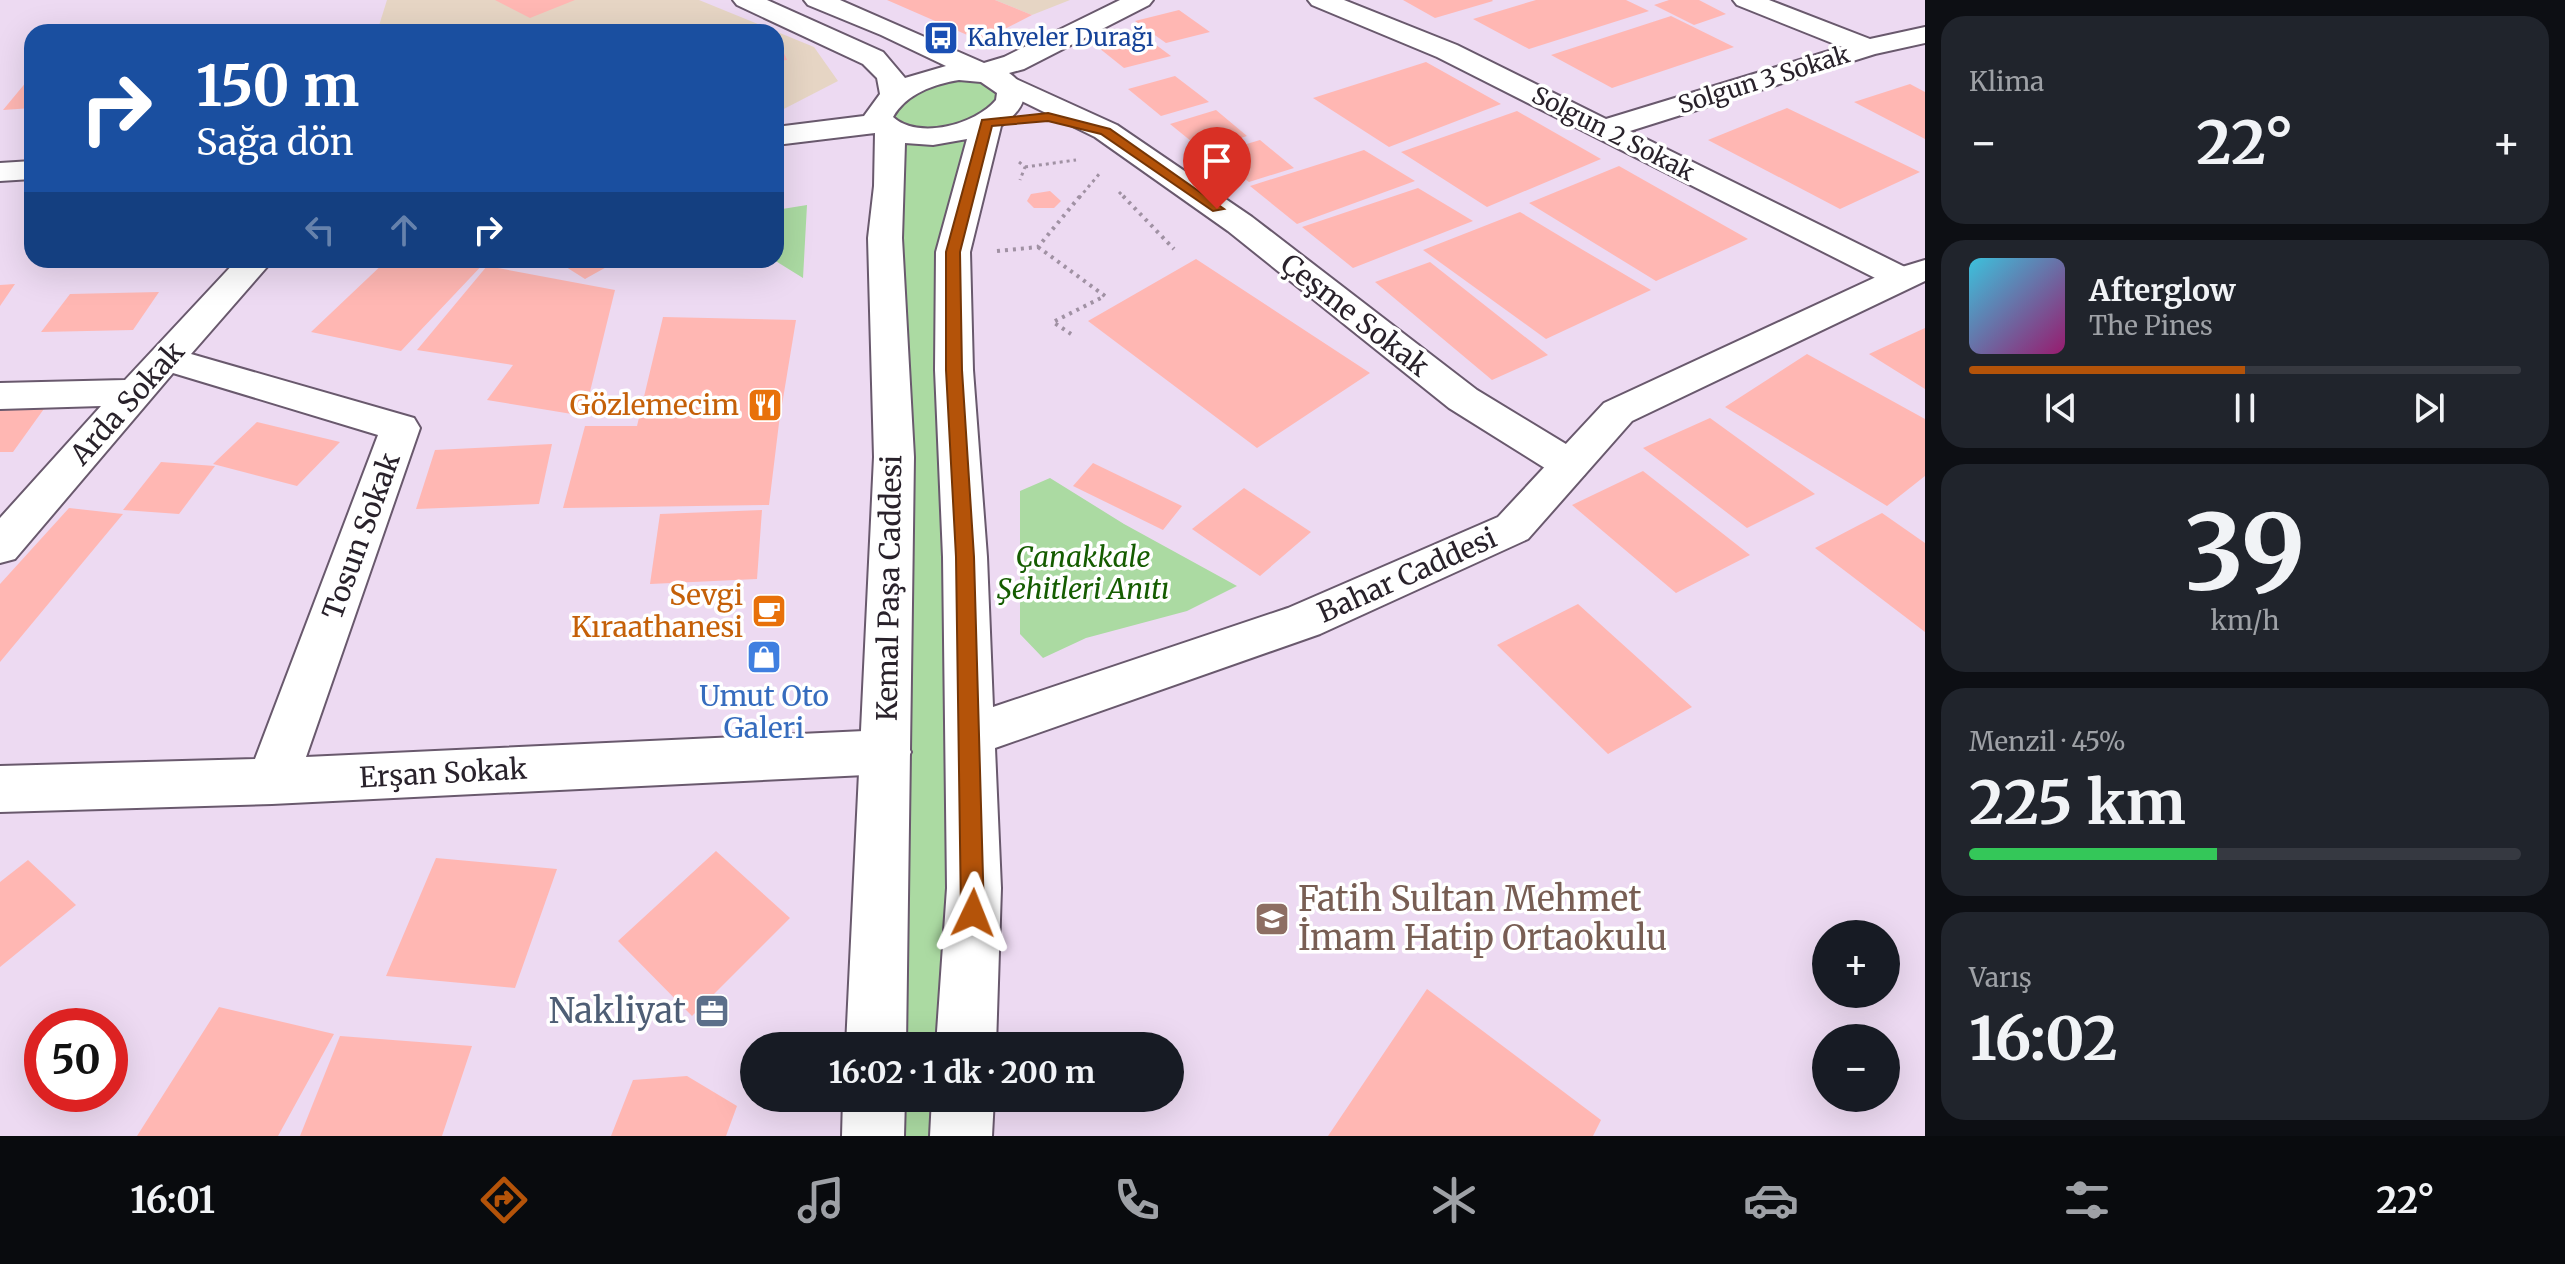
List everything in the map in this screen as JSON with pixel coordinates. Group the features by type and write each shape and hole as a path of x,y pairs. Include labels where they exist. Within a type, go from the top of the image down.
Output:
{"street":[{"path":"746,0 873,58 891,76 887,115"},
{"path":"817,0 1002,74 1106,131"},
{"path":"784,135 887,115 937,76 1002,74 1140,0"},
{"name":"Solgun 2 Sokak","path":"1321,0 1447,51 1917,280"},
{"path":"1746,0 1868,48"},
{"name":"Solgun 3 Sokak","path":"1605,129 1868,48 1925,35"},
{"path":"887,115 935,135 970,129 1001,112 1009,101 1002,74"},
{"name":"Kemal Paşa Caddesi","path":"876,1032 894,457 885,238 890,186 887,115"},
{"path":"987,122 1048,117 1106,131"},
{"path":"967,1032 974,888 965,557 954,370 953,252 987,122"},
{"name":"Çeşme Sokak","path":"1106,131 1240,224 1463,399 1570,465"},
{"path":"0,172 24,170"},
{"name":"Arda Sokak","path":"0,547 135,392 249,268"},
{"name":"Bahar Caddesi","path":"970,736 1304,621 1513,528 1618,412 1917,280"},
{"name":"Tosun Sokak","path":"167,359 400,428 272,781"},
{"path":"0,396 135,392"},
{"name":"Erşan Sokak","path":"0,789 272,781 886,752"},
{"path":"873,1136 874,1112"},
{"path":"961,1136 962,1112"}],"path":[{"path":"1038,247 1100,172 1174,249"},
{"path":"990,252 1038,247 1105,296 1053,322 1071,334"}],"shaded area":[{"path":"387,0 699,0 758,24 380,24"},
{"path":"995,0 1070,0 1032,15"},
{"path":"784,35 814,47 838,81 784,109"}],"green space":[{"path":"936,77 1003,80 962,219 966,1032 876,1032 880,120"},
{"path":"807,205 803,278 784,266 784,209"},
{"name":"Çanakkale Şehitleri Anıtı","path":"1050,478 1124,524 1237,586 1187,611 1086,638 1043,658 1020,634 1020,491"},
{"path":"874,1112 962,1112 961,1136 873,1136"}],"building":[{"path":"495,0 575,0 530,18"},
{"path":"887,0 995,0 1032,15 981,41"},
{"path":"1403,0 1492,0 1493,1 1435,18"},
{"path":"1536,0 1626,0 1649,11 1529,49 1473,19"},
{"path":"1669,0 1699,0 1726,14 1694,25 1654,5"},
{"path":"1179,10 1210,32 1166,43 1135,21"},
{"path":"1671,16 1734,47 1612,88 1551,55"},
{"path":"1140,33 1171,56 1124,68 1094,44"},
{"path":"1426,62 1501,104 1389,147 1313,98"},
{"path":"1175,76 1209,102 1161,116 1128,89"},
{"path":"1910,84 1925,92 1925,139 1854,102"},
{"path":"24,85 24,109 3,110"},
{"path":"1787,108 1920,172 1840,209 1708,140"},
{"path":"1216,110 1247,136 1202,150 1170,124"},
{"path":"1517,111 1601,159 1487,207 1401,152"},
{"path":"1260,140 1294,168 1249,182 1213,154"},
{"path":"1364,150 1415,181 1297,224 1250,186"},
{"path":"1619,166 1748,239 1656,281 1529,203"},
{"path":"1418,188 1473,221 1353,268 1302,227"},
{"path":"1050,191 1061,201 1054,208 1034,208 1027,201 1031,194"},
{"path":"1520,212 1651,290 1546,339 1423,250"},
{"path":"1196,259 1370,373 1257,448 1088,321"},
{"path":"1430,262 1548,355 1492,380 1375,282"},
{"path":"379,268 479,268 401,351 311,332"},
{"path":"485,268 615,290 584,416 487,400 513,365 417,350"},
{"path":"568,268 605,268 585,279"},
{"path":"15,284 0,306 0,285"},
{"path":"159,292 133,330 41,332 70,294"},
{"path":"663,317 796,320 769,505 563,508 585,426 637,426"},
{"path":"1925,328 1925,389 1869,354"},
{"path":"1807,354 1925,419 1925,476 1887,506 1725,407"},
{"path":"46,406 13,452 0,452 0,407"},
{"path":"1710,418 1815,494 1747,528 1643,448"},
{"path":"257,422 340,442 297,486 213,464"},
{"path":"552,444 539,504 416,509 435,450"},
{"path":"161,462 215,466 179,514 123,510"},
{"path":"1093,463 1182,506 1163,530 1073,486"},
{"path":"1643,471 1750,555 1676,593 1572,505"},
{"path":"1244,488 1311,532 1260,576 1192,529"},
{"path":"69,508 123,514 0,662 0,584"},
{"path":"762,510 757,579 650,584 660,514"},
{"path":"1882,513 1925,543 1925,632 1815,548"},
{"path":"1578,604 1692,707 1608,754 1497,645"},
{"path":"716,851 790,918 692,1016 618,941"},
{"path":"436,858 557,869 515,988 386,976"},
{"path":"28,860 76,905 0,967 0,882"},
{"path":"1427,989 1601,1120 1593,1136 1328,1136"},
{"path":"219,1007 334,1034 278,1136 137,1136"},
{"path":"340,1036 472,1046 442,1136 300,1136"},
{"path":"687,1076 737,1106 726,1136 611,1136 633,1080"}],"place":[{"name":"Kahveler Durağı","path":"941,38"},
{"name":"Gözlemecim","path":"765,405"},
{"name":"Sevgi Kıraathanesi","path":"769,611"},
{"name":"Umut Oto Galeri","path":"764,657"},
{"name":"Fatih Sultan Mehmet İmam Hatip Ortaokulu","path":"1272,919"},
{"name":"Nakliyat","path":"712,1011"}],"route":[{"path":"973,913 965,557 954,370 953,252 987,122 1048,117 1106,131 1217,209"}]}
